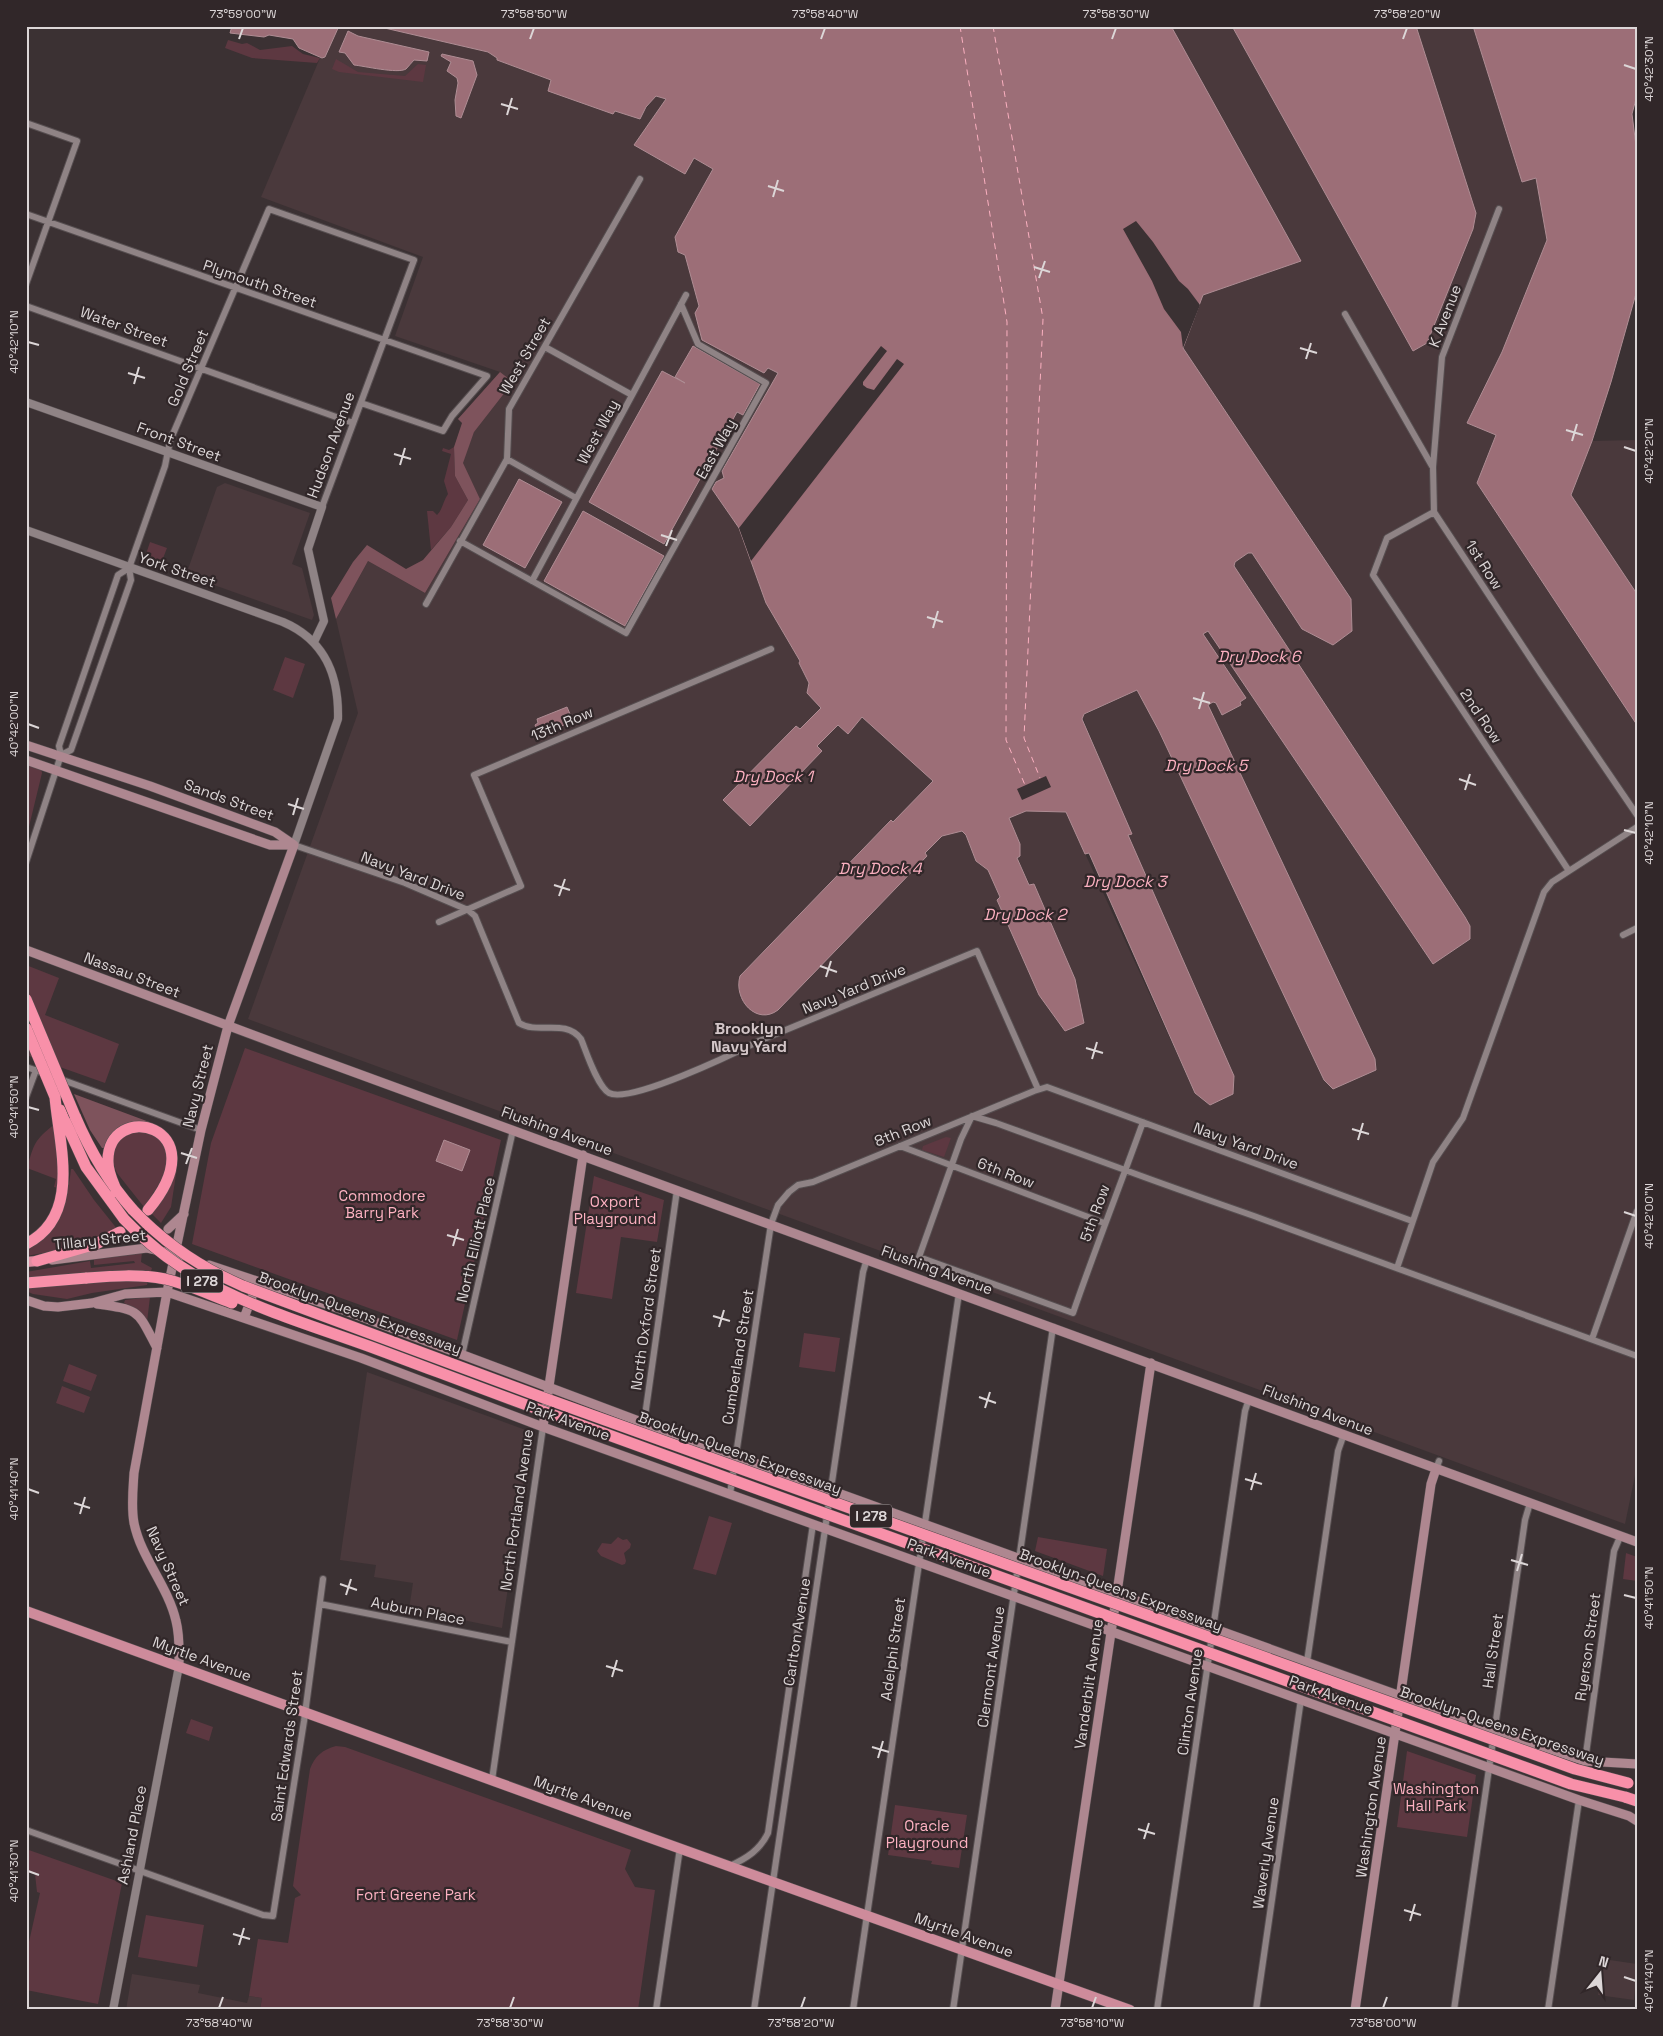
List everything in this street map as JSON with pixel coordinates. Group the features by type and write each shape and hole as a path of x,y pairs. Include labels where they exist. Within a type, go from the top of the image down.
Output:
{"highway":[{"name":"Brooklyn-Queens Expressway","path":"26,1000 66,1120 86,1167 124,1219 157,1251 184,1270 239,1298 466,1384 1571,1784 1631,1797 1637,1801"},
{"path":"26,1028 66,1120 64,1163 59,1203 48,1227 39,1236 26,1244"},
{"name":"Brooklyn-Queens Expressway","path":"66,1120 118,1192 154,1231 185,1255 214,1273 243,1286 553,1401 1575,1770 1634,1782"},
{"path":"118,1192 110,1174 108,1163 108,1155 114,1140 124,1131 136,1126 144,1126 159,1132 171,1148 172,1165 166,1184 148,1210"},
{"path":"32,1262 96,1244 120,1232"},
{"path":"26,1283 131,1276 165,1279 249,1308 294,1319"}],"main road":[{"name":"Sands Street","path":"26,744 275,832 294,845"},
{"name":"Sands Street","path":"26,760 270,845 294,845"},
{"name":"Navy Street","path":"179,1666 180,1637 176,1619 140,1542 134,1522 132,1502 134,1473 167,1292 201,1130 228,1026 294,845"},
{"name":"Nassau Street","path":"26,950 228,1026"},
{"name":"Flushing Avenue","path":"228,1026 1344,1434 1438,1465 1530,1504 1637,1542"},
{"name":"North Portland Avenue","path":"543,1427 583,1156"},
{"path":"168,1229 184,1214"},
{"name":"Tillary Street","path":"32,1262 69,1259 130,1248 155,1249 176,1254"},
{"name":"Park Avenue","path":"176,1254 348,1312 644,1423 1494,1730 1585,1761 1637,1764"},
{"path":"244,1318 258,1281"},
{"path":"26,1300 44,1306 58,1307 92,1303 125,1294 167,1292"},
{"name":"Park Avenue","path":"167,1292 336,1350 543,1427 1634,1818"},
{"path":"92,1303 129,1309 139,1316 147,1327 157,1348"},
{"path":"336,1350 348,1312"},
{"name":"Vanderbilt Avenue","path":"1056,2010 1151,1363"},
{"name":"Washington Avenue","path":"1355,2010 1431,1484 1438,1465"},
{"name":"Myrtle Avenue","path":"26,1611 1130,2010"}],"street":[{"path":"26,123 77,141 26,284"},
{"name":"West Street","path":"426,604 460,540 507,459 509,409 640,179"},
{"name":"Hudson Avenue","path":"269,209 414,260 308,549 324,621 314,642"},
{"name":"Gold Street","path":"61,755 71,750 131,580 129,568 165,466 170,441 269,209"},
{"name":"K Avenue","path":"1433,467 1442,357 1499,209"},
{"name":"Plymouth Street","path":"26,214 487,376 452,416 443,431 361,403"},
{"name":"West Way","path":"532,581 686,295"},
{"name":"East Way","path":"532,581 626,633 766,383 698,344 681,304"},
{"name":"Water Street","path":"26,306 353,423"},
{"path":"1345,314 1433,467 1434,512"},
{"path":"545,347 632,395"},
{"name":"Front Street","path":"26,402 322,507"},
{"path":"507,459 576,498"},
{"name":"2nd Row","path":"1434,512 1387,538 1374,575 1569,871"},
{"name":"1st Row","path":"1434,512 1637,815"},
{"name":"York Street","path":"26,530 283,622 299,629 314,642"},
{"path":"460,540 532,581"},
{"name":"Gold Street","path":"26,862 61,755 59,746 95,638 118,575 129,568"},
{"name":"Navy Street","path":"294,845 338,719 338,699 334,679 324,655 314,642"},
{"name":"13th Row","path":"468,910 521,886 474,774 770,649"},
{"path":"1397,1268 1433,1162 1462,1120 1542,895 1549,884 1637,827"},
{"name":"Navy Yard Drive","path":"294,845 411,885 468,910 475,916 519,1023 530,1027 562,1028 576,1034 581,1038 601,1084 610,1093 617,1094 655,1087 735,1054 759,1041 977,951 1038,1089 1048,1087 1412,1221"},
{"path":"439,922 468,910"},
{"path":"1623,935 1637,928"},
{"path":"26,1066 201,1130"},
{"path":"26,1097 36,1070"},
{"name":"8th Row","path":"781,1200 795,1187 813,1182 1038,1089"},
{"path":"952,1166 961,1139 972,1116 1637,1356"},
{"name":"5th Row","path":"952,1166 919,1257 1073,1313 1104,1223 1143,1122"},
{"name":"North Elliott Place","path":"462,1355 514,1130"},
{"name":"6th Row","path":"900,1146 1104,1223"},
{"name":"North Oxford Street","path":"644,1423 677,1190"},
{"name":"Cumberland Street","path":"730,1494 771,1224 781,1200"},
{"path":"1592,1339 1637,1211"},
{"name":"Carlton Avenue","path":"754,2010 863,1272 867,1260"},
{"name":"Adelphi Street","path":"853,2010 958,1292"},
{"name":"Clermont Avenue","path":"953,2010 1053,1327"},
{"name":"Clinton Avenue","path":"1157,2010 1245,1411 1249,1399"},
{"name":"North Portland Avenue","path":"492,1780 543,1427"},
{"path":"1307,1662 1338,1451 1344,1434"},
{"name":"Hall Street","path":"1454,2010 1525,1520 1530,1504"},
{"name":"Carlton Avenue","path":"730,1866 749,1856 759,1848 768,1833 813,1524"},
{"name":"Ryerson Street","path":"1585,1761 1614,1551 1620,1537"},
{"name":"Saint Edwards Street","path":"139,1870 263,1915 273,1916 305,1712 323,1579"},
{"name":"Auburn Place","path":"320,1604 512,1642"},
{"name":"Ashland Place","path":"113,2010 179,1666"},
{"name":"Waverly Avenue","path":"1256,2010 1301,1699"},
{"path":"1548,2010 1580,1800"},
{"path":"26,1830 139,1870"},
{"path":"656,2010 680,1848"}],"shaded area":[{"name":"Brooklyn Navy Yard","path":"339,26 376,26 488,52 497,60 551,80 548,89 613,114 614,110 645,110 656,96 666,99 635,145 685,174 694,158 713,169 675,237 685,255 699,306 695,313 764,373 767,368 778,373 722,471 725,478 712,489 739,528 766,603 800,661 799,663 809,683 847,733 862,717 933,781 893,823 890,820 740,976 738,985 740,998 774,1013 927,856 925,853 942,836 963,831 976,861 988,870 1001,898 997,900 1039,995 1075,979 1034,884 1030,885 1017,857 1020,856 1020,843 1009,818 1026,811 1066,812 1195,1093 1210,1105 1128,835 1131,834 1082,716 1138,690 1209,707 1207,705 1213,701 1241,705 1239,703 1246,698 1202,634 1208,630 1215,641 1258,602 1234,566 1235,562 1248,553 1252,553 1333,644 1352,631 1351,599 1183,348 1203,295 1300,261 1171,26 1232,26 1413,351 1427,343 1473,229 1476,213 1416,26 1473,26 1522,182 1536,178 1547,240 1502,352 1467,423 1496,435 1477,483 1637,725 1637,1466 1625,1524 248,1019 358,713 336,619 368,561 425,593 480,499 462,463 474,432 458,419 500,372 395,336 423,257 261,197 320,58 325,57"},
{"path":"500,372 513,382 474,432 463,463 480,499 425,593 368,561 336,619 331,598 353,562 367,545 406,569 423,560 451,527 468,500 455,476 454,447 462,423 458,419"},
{"path":"1637,440 1637,594 1571,495 1592,441"},
{"path":"225,483 310,513 292,564 302,568 314,615 312,620 186,575 217,487"},
{"path":"74,1094 152,1123 137,1122 123,1125 112,1134 105,1148 102,1148 90,1130"},
{"path":"367,1372 531,1432 502,1628 409,1609 413,1583 374,1577 376,1565 340,1560"},
{"path":"1603,1959 1637,1964 1634,2000 1598,1995"},
{"path":"132,1974 200,1985 198,1993 247,2003 249,1996 262,1998 260,2010 126,2010"}],"green space":[{"path":"228,40 242,44 247,43 260,50 292,46 303,54 320,58 317,63 252,58 225,48"},
{"path":"336,59 358,72 405,76 418,64 426,65 423,82 339,72 332,69"},
{"path":"454,447 455,476 468,500 451,527 431,550 427,511 433,511 437,515 448,494 444,481 451,454 442,451 443,448 449,450"},
{"path":"150,542 167,548 160,566 144,560"},
{"path":"285,657 305,664 293,698 273,690"},
{"path":"26,763 41,769 42,773 26,839 29,813 26,800"},
{"path":"26,965 59,978 45,1015 119,1044 105,1083 26,1055"},
{"name":"Commodore Barry Park","path":"245,1048 501,1140 457,1340 192,1244 211,1143"},
{"path":"55,1124 59,1143 58,1188 54,1187 56,1179 27,1168 36,1143"},
{"path":"146,1132 160,1139 166,1146 168,1155 164,1173 144,1207 117,1173 114,1151 119,1141 129,1134"},
{"path":"946,1137 951,1138 944,1157 922,1150 923,1146"},
{"path":"177,1168 171,1207 161,1223 151,1213 168,1190"},
{"path":"71,1169 73,1169 94,1200 118,1230 67,1249 26,1256 26,1249 45,1235 58,1215 67,1192"},
{"name":"Oxport Playground","path":"594,1176 664,1200 657,1242 621,1237 612,1299 576,1293"},
{"path":"142,1252 141,1262 152,1268 147,1285 92,1293 67,1299 33,1294 26,1291 26,1289 37,1287 26,1278 26,1272 90,1261 91,1268 135,1263 134,1261 94,1265 94,1259"},
{"path":"150,1297 147,1322 134,1308 124,1303 125,1300"},
{"path":"804,1333 840,1338 835,1372 799,1367"},
{"path":"69,1364 97,1375 91,1391 63,1381"},
{"path":"62,1386 90,1397 84,1413 56,1403"},
{"path":"709,1516 732,1523 716,1575 693,1569"},
{"path":"618,1537 623,1540 627,1539 631,1544 630,1548 624,1553 626,1561 622,1565 601,1556 597,1551 602,1543 611,1544"},
{"path":"1038,1537 1107,1549 1103,1576 1035,1551"},
{"path":"1626,1553 1637,1557 1637,1581 1623,1579"},
{"path":"191,1719 213,1727 209,1741 186,1733"},
{"name":"Fort Greene Park","path":"336,1746 345,1747 631,1850 625,1869 635,1887 655,1890 638,2010 260,2010 262,1998 249,1996 258,1939 288,1943 295,1898 301,1895 293,1886 310,1769 314,1760 320,1754"},
{"name":"Washington Hall Park","path":"1407,1751 1476,1775 1467,1837 1397,1827"},
{"name":"Oracle Playground","path":"895,1805 967,1815 959,1868 931,1864 932,1861 888,1855"},
{"path":"26,1849 122,1883 98,2004 26,1990 26,1955 40,1893 37,1892 35,1874 26,1872"},
{"path":"146,1915 204,1925 197,1967 138,1957"}],"water":[{"path":"232,26 339,26 325,57 322,58 299,48 293,39 269,35 264,37 230,33"},
{"path":"376,26 1171,26 1301,261 1203,295 1183,348 1351,599 1352,631 1333,645 1302,629 1252,553 1248,553 1235,562 1234,566 1470,926 1470,939 1433,964 1208,631 1203,634 1246,698 1240,702 1241,705 1222,715 1216,703 1213,702 1208,705 1375,1059 1376,1070 1333,1089 1324,1080 1159,731 1137,690 1084,714 1082,719 1132,834 1128,835 1234,1076 1233,1094 1210,1105 1195,1093 1089,853 1085,854 1066,812 1026,811 1009,818 1020,844 1020,856 1017,858 1029,885 1034,884 1075,979 1084,1023 1065,1031 1039,995 997,900 1000,897 988,870 976,861 966,835 962,831 942,836 925,853 927,856 778,1010 762,1015 748,1008 740,994 740,976 891,820 893,822 933,781 862,717 848,734 838,725 817,746 822,751 750,826 723,800 796,726 800,729 821,708 807,693 809,683 799,663 800,661 766,603 739,528 712,489 716,482 724,478 722,471 778,373 768,368 764,373 702,340 695,313 699,306 685,255 678,252 675,237 713,169 694,158 685,174 634,145 666,99 656,96 646,107 640,119 615,111 613,114 548,91 551,80 497,60 488,52"},
{"path":"1232,26 1416,26 1476,213 1473,229 1427,343 1413,351"},
{"path":"1473,26 1637,26 1637,95 1632,114 1637,154 1637,290 1611,382 1592,441 1571,495 1637,594 1637,725 1477,483 1496,435 1467,423 1502,352 1547,240 1536,178 1522,182"},
{"path":"348,31 358,36 429,52 427,61 414,60 406,69 402,70 354,65 345,53 339,52"},
{"path":"442,54 473,61 477,75 461,118 456,116 457,78 447,71 451,62 441,56"},
{"path":"693,346 760,384 743,415 737,412 664,544 589,502 662,371 685,383 675,377"},
{"path":"519,479 562,502 525,568 483,545"},
{"path":"583,511 664,556 625,626 544,581"},
{"path":"567,707 573,721 543,734 541,731 538,732 535,725 538,723 537,719"},
{"path":"444,1140 470,1150 462,1171 436,1161"}],"pier":[{"path":"1136,221 1153,242 1179,281 1188,289 1200,305 1183,348 1181,332 1164,309 1152,281 1123,229"},
{"path":"881,346 887,351 863,382 863,385 874,390 897,359 904,364 751,561 739,528"},
{"path":"1046,776 1051,787 1022,800 1017,789"}],"ferry route":[{"path":"960,26 1007,322 1006,740 1025,785"},
{"path":"993,26 1043,319 1024,738 1040,778"}],"district":[{"name":"Brooklyn Navy Yard","path":"749,1037"}],"water label":[{"name":"Dry Dock 6","path":"1259,656"},
{"name":"Dry Dock 5","path":"1206,765"},
{"name":"Dry Dock 1","path":"773,776"},
{"name":"Dry Dock 4","path":"880,868"},
{"name":"Dry Dock 3","path":"1125,881"},
{"name":"Dry Dock 2","path":"1025,914"}]}
